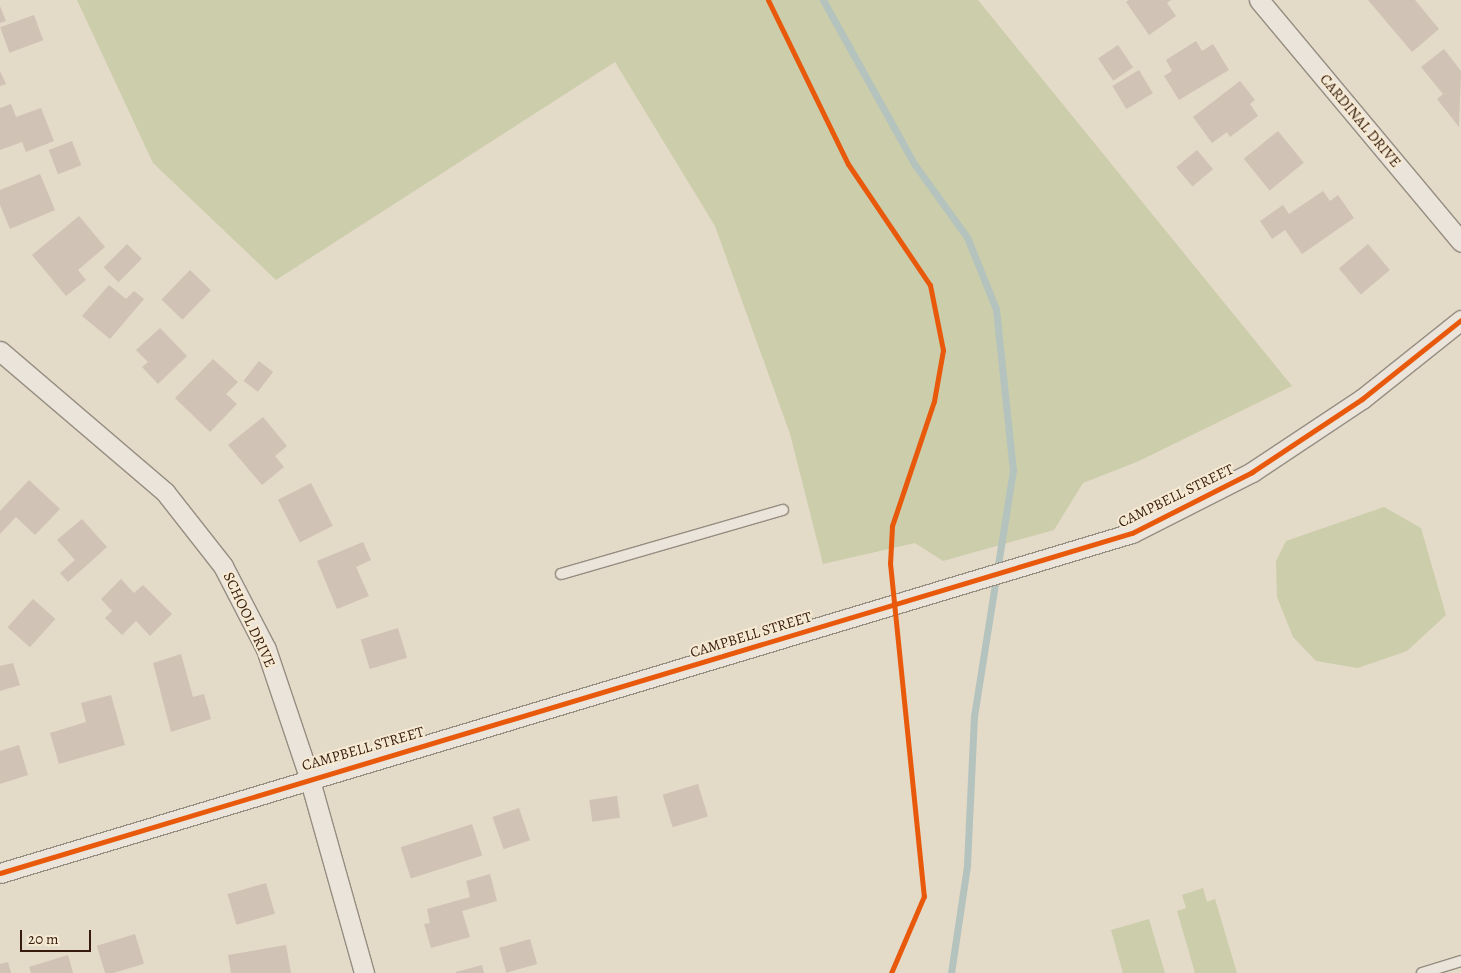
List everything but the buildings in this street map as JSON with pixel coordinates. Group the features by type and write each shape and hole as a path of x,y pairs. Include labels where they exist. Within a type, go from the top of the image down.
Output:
{"street":[{"name":"CARDINAL DRIVE","path":"1258,0 1461,242"},
{"name":"CAMPBELL STREET","path":"0,873 309,777 1025,568 1132,533 1252,472 1362,399 1461,320"},
{"name":"SCHOOL DRIVE","path":"0,350 165,492 223,566 266,649 309,777 364,973"}],"lane":[{"path":"562,574 783,510"},
{"path":"1422,973 1461,961"}],"green space":[{"path":"77,0 978,0 1292,386 1139,461 1083,483 1054,530 943,561 915,543 823,564 790,434 715,226 615,62 276,280 153,163"},
{"path":"1384,507 1421,528 1446,615 1407,651 1358,668 1316,661 1293,637 1277,597 1276,561 1286,541"},
{"path":"1203,888 1207,902 1215,899 1237,973 1195,973 1177,911 1186,908 1182,895"},
{"path":"1149,919 1165,973 1123,973 1111,930"}],"waterway":[{"path":"823,0 915,165 967,237 996,309 1013,470 974,716 967,866 951,973"}],"cycle path":[{"path":"768,0 848,164 930,285 943,350 934,401 892,526 890,563 924,896 891,973"},
{"path":"0,873 1132,533 1252,472 1362,399 1461,320"}]}
